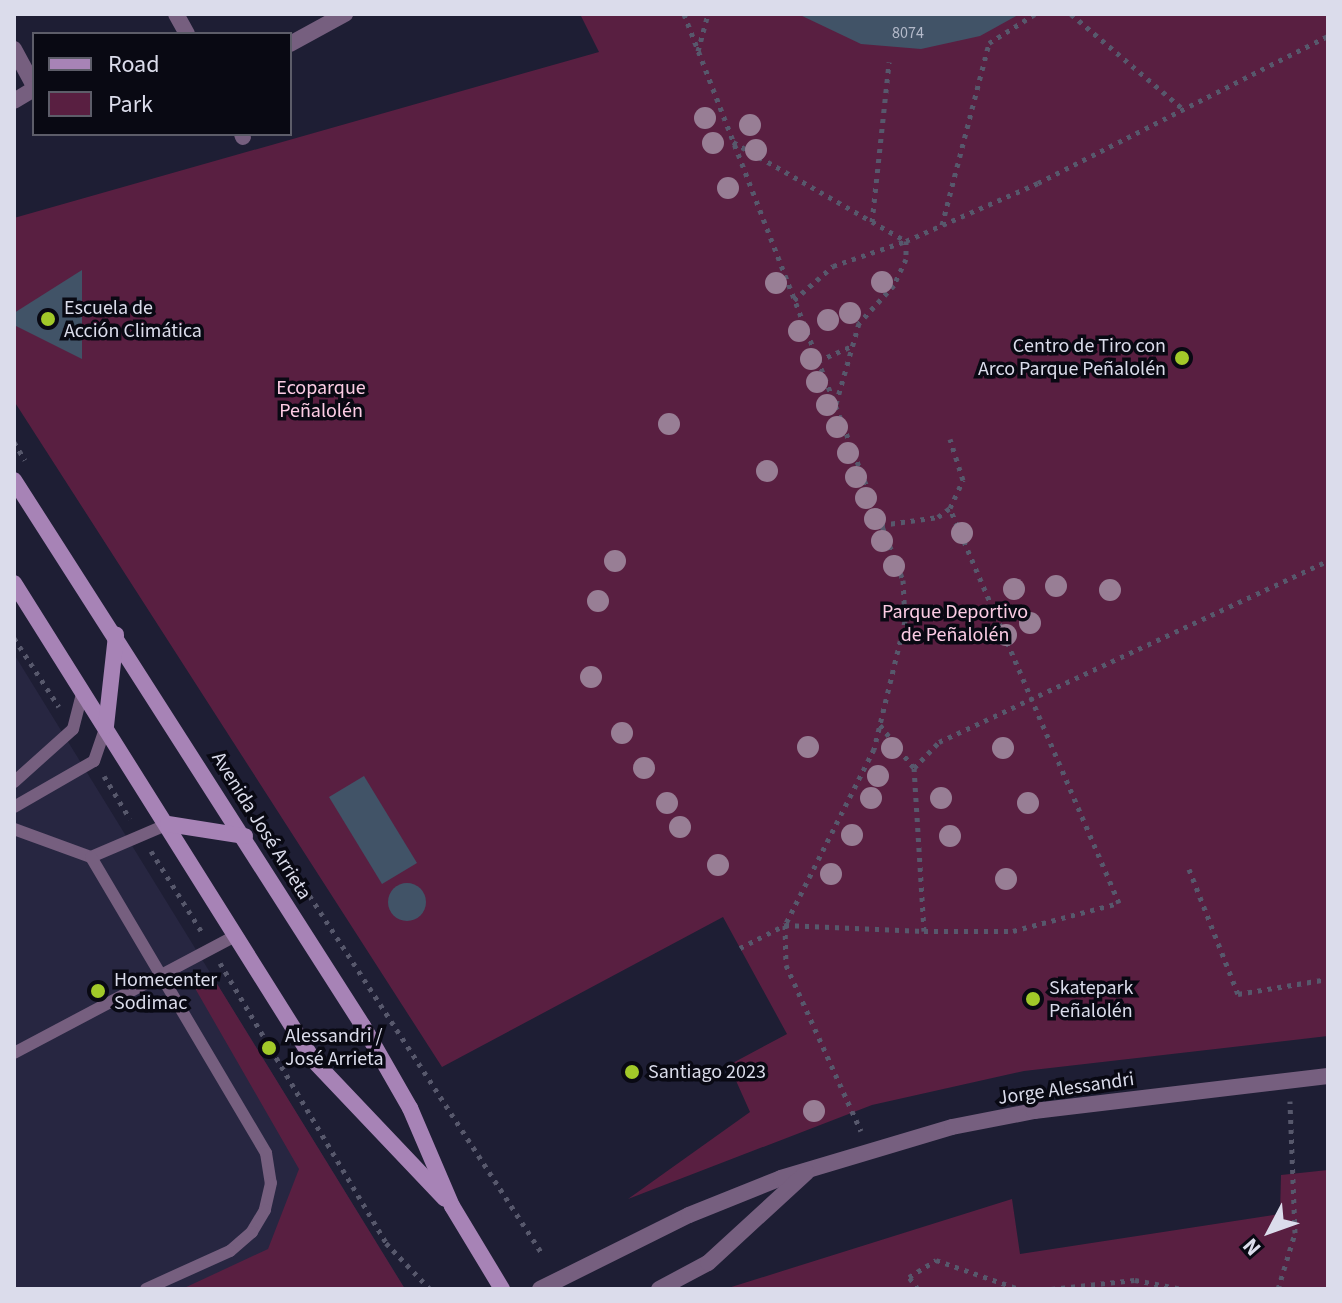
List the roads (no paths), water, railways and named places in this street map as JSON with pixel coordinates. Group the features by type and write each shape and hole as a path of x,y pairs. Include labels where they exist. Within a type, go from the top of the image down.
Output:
{"main road":[{"name":"Avenida José Arrieta","path":"14,480 245,836 393,1077 452,1206 502,1289"},
{"name":"Avenida José Arrieta","path":"14,583 329,1081 452,1206"},
{"path":"106,726 116,635"},
{"path":"168,824 245,836"}],"street":[{"path":"292,43 345,14"},
{"path":"14,49 32,84"},
{"path":"14,101 32,89"},
{"name":"Jorge Alessandri","path":"540,1289 689,1215 814,1166 866,1151 1034,1111 1328,1076"},
{"name":"Jorge Alessandri","path":"659,1289 708,1263 814,1166"}],"lane":[{"path":"14,782 73,729 83,690"},
{"path":"14,807 94,761 106,726"},
{"path":"91,857 168,824"},
{"path":"14,829 91,857 266,1153 271,1183 265,1210 252,1232 230,1251 146,1289"},
{"path":"14,1053 237,935"}],"place":[{"name":"Escuela de Acción Climática","path":"48,319"},
{"name":"Centro de Tiro con Arco Parque Peñalolén","path":"1182,358"},
{"name":"Homecenter Sodimac","path":"98,991"},
{"name":"Skatepark Peñalolén","path":"1033,999"},
{"name":"Alessandri / José Arrieta","path":"269,1048"},
{"name":"Santiago 2023","path":"632,1072"}],"park label":[{"name":"Ecoparque Peñalolén","path":"321,400"},
{"name":"Parque Deportivo de Peñalolén","path":"955,624"}]}
